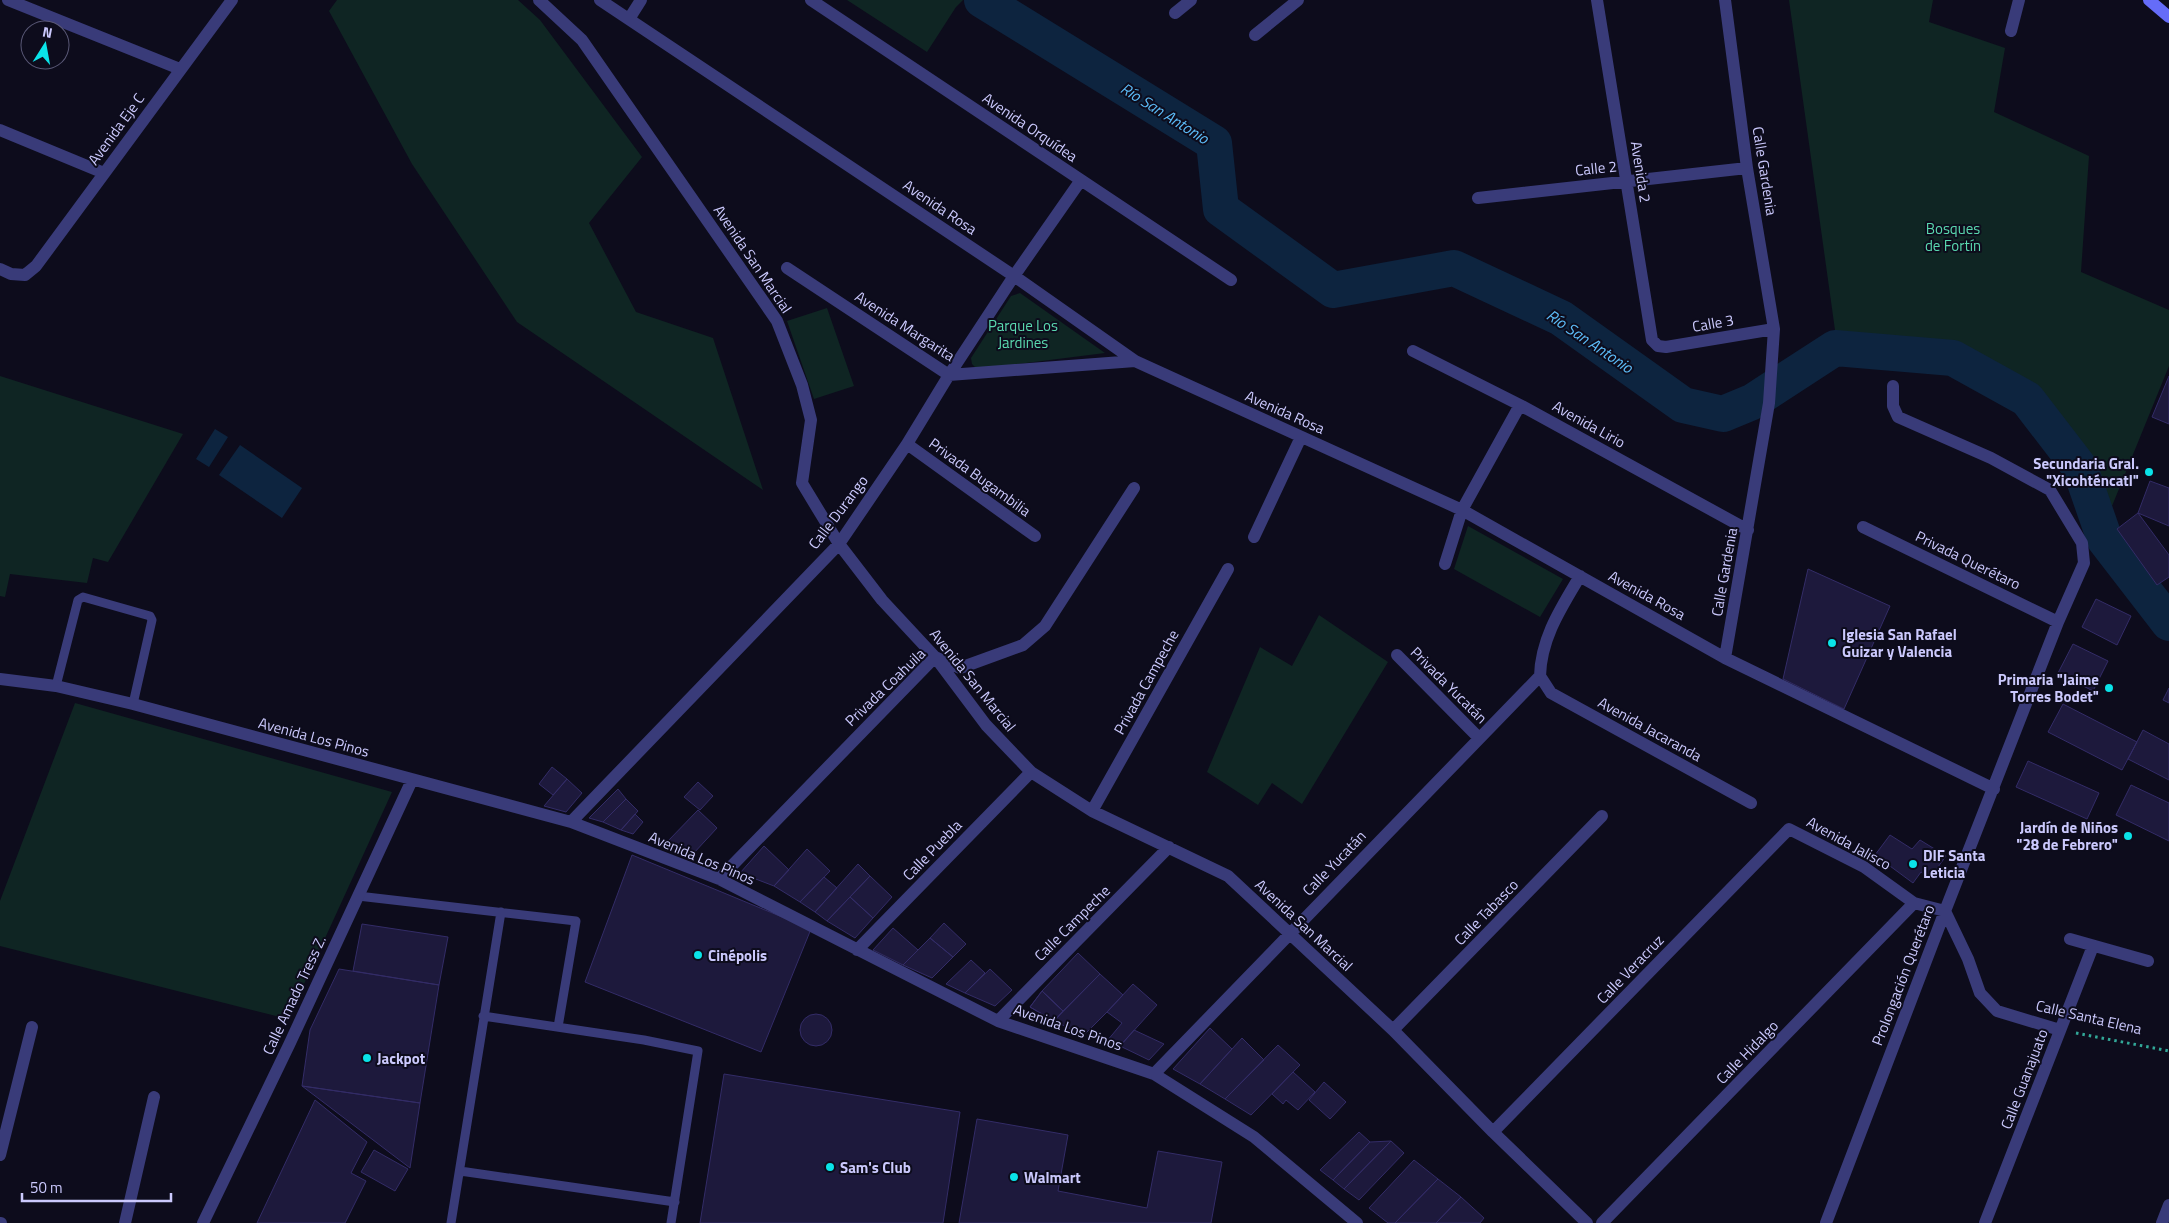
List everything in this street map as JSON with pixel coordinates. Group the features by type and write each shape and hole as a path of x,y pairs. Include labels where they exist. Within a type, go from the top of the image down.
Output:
{"street":[{"path":"8,0 180,69"},
{"name":"Avenida Eje C","path":"0,269 11,274 25,275 36,266 232,0"},
{"name":"Avenida San Marcial","path":"539,0 582,40 777,321 802,385 811,420 802,483 839,544 882,600 935,657 986,725 1031,772 1092,811 1228,876 1393,1030 1493,1132 1587,1223"},
{"name":"Avenida Rosa","path":"600,0 1014,276 1135,361 1462,510 1726,658 1994,789"},
{"path":"629,19 641,0"},
{"name":"Avenida Orquídea","path":"811,0 1231,280"},
{"path":"1175,13 1191,0"},
{"path":"1255,35 1298,0"},
{"name":"Avenida 2","path":"1597,0 1652,340 1658,346"},
{"name":"Calle Gardenia","path":"1725,0 1747,168 1774,329 1769,403 1726,658"},
{"path":"2011,31 2019,0"},
{"path":"2150,0 2169,17"},
{"path":"0,130 104,173"},
{"name":"Calle 2","path":"1478,198 1747,168"},
{"name":"Calle Durango","path":"571,822 839,544 907,444 948,375 1081,180"},
{"name":"Avenida Margarita","path":"787,268 948,375 1135,361"},
{"name":"Calle 3","path":"1658,346 1666,347 1774,329"},
{"name":"Avenida Lirio","path":"1413,351 1520,405 1748,530"},
{"name":"Prolongación Querétaro","path":"1826,1223 1945,910 2058,622 2084,563 2082,543 2050,490 1991,458 1898,417 1893,406 1893,386"},
{"path":"1444,564 1462,510 1520,405"},
{"path":"1254,538 1301,437"},
{"name":"Privada Bugambilia","path":"907,444 1035,536"},
{"name":"Privada Coahuila","path":"719,879 935,657 960,668 1023,645 1045,626 1134,488"},
{"name":"Privada Querétaro","path":"1863,527 2058,622"},
{"name":"Privada Campeche","path":"1092,811 1228,568"},
{"path":"1540,676 1540,666 1551,625 1580,576"},
{"name":"Privada Yucatán","path":"1397,655 1479,738"},
{"name":"Calle Yucatán","path":"1154,1074 1540,676"},
{"name":"Avenida Jacaranda","path":"1540,676 1551,693 1751,803"},
{"name":"Avenida Los Pinos","path":"1,681 56,686 133,704 571,822 719,879 998,1021 1154,1074 1254,1137 1358,1223"},
{"name":"Calle Puebla","path":"857,950 1031,772"},
{"name":"Calle Amado Tress Z.","path":"203,1223 289,1045 412,780"},
{"name":"Calle Tabasco","path":"1393,1030 1602,816"},
{"name":"Avenida Jalisco","path":"1790,829 1864,867 1914,903 1945,910"},
{"name":"Calle Veracruz","path":"1493,1132 1790,829"},
{"name":"Calle Campeche","path":"998,1021 1169,847"},
{"name":"Calle Hidalgo","path":"1602,1223 1914,903"},
{"name":"Calle Santa Elena","path":"1945,910 1968,958 1980,993 1997,1011 2060,1030"},
{"path":"2070,940 2148,961"},
{"name":"Calle Guanajuato","path":"1985,1223 2093,946"},
{"path":"0,1155 32,1027"},
{"path":"125,1223 154,1097"},
{"path":"2162,1223 2169,1204"}],"lane":[{"path":"56,686 78,600 83,597 150,616 152,620 133,704"},
{"path":"358,896 576,920 558,1027"},
{"path":"451,1223 501,912"},
{"path":"483,1016 644,1040 698,1051 671,1223"},
{"path":"460,1171 675,1202"}],"path":[{"name":"Calle Santa Elena","path":"2060,1030 2169,1051"}],"green space":[{"path":"337,0 518,0 540,20 642,157 589,223 636,312 713,338 763,490 517,322 412,164 329,11"},
{"path":"847,0 963,0 956,7 927,52"},
{"name":"Bosques de Fortín","path":"1789,0 1933,0 1929,22 2005,48 1994,112 2089,156 2081,272 2169,310 2169,366 2099,538 2070,476 2022,408 1950,374 1833,355 1835,330"},
{"name":"Parque Los Jardines","path":"1020,293 1105,353 977,369 972,364 971,358 1011,296"},
{"path":"827,308 854,386 814,399 787,321"},
{"path":"0,376 183,434 108,562 93,558 87,583 10,574 5,597 0,596"},
{"path":"1468,526 1563,579 1540,617 1454,569"},
{"path":"1319,615 1388,662 1302,804 1272,783 1258,805 1207,772 1260,647 1292,666"},
{"path":"75,703 392,792 288,1019 0,946 0,901"}],"water":[{"path":"215,429 228,437 209,467 196,459"},
{"path":"240,445 302,488 282,518 219,475"}],"building":[{"path":"2169,376 2169,424 2152,417"},
{"path":"2150,481 2169,488 2169,526 2138,513"},
{"path":"2138,513 2169,555 2169,577 2157,585 2117,529"},
{"name":"Iglesia San Rafael Guizar y Valencia","path":"1808,569 1890,606 1844,709 1783,679"},
{"path":"2096,599 2131,616 2117,645 2082,627"},
{"path":"2073,644 2108,661 2093,691 2058,673"},
{"path":"2169,688 2169,703 2163,700"},
{"path":"2063,704 2137,742 2122,770 2048,732"},
{"path":"2143,730 2169,744 2169,780 2128,759"},
{"path":"2028,761 2099,793 2087,819 2016,787"},
{"path":"552,767 567,779 553,795 539,784"},
{"path":"567,779 582,793 566,812 544,806"},
{"path":"698,782 713,796 700,810 684,797"},
{"path":"2131,785 2169,803 2169,841 2116,815"},
{"path":"618,789 626,799 603,822 589,818"},
{"path":"626,799 638,811 621,830 603,822"},
{"path":"698,810 717,828 693,854 667,842"},
{"path":"635,814 643,822 633,834 621,830"},
{"name":"DIF Santa Leticia","path":"1890,835 1912,849 1920,840 1946,856 1930,878 1921,872 1913,883 1875,855"},
{"path":"764,846 789,870 774,886 740,873"},
{"path":"807,849 830,871 800,902 774,886"},
{"name":"Cinépolis","path":"632,855 811,929 761,1052 585,982"},
{"path":"858,864 870,876 827,921 815,912"},
{"path":"870,876 892,897 873,918 850,897"},
{"path":"824,877 837,888 815,912 800,902"},
{"path":"850,897 873,918 855,938 827,921"},
{"path":"944,923 966,944 953,957 930,938"},
{"path":"362,924 448,937 439,985 353,971"},
{"path":"893,928 918,950 903,965 873,950"},
{"path":"930,938 953,957 932,978 903,965"},
{"path":"1078,953 1100,974 1063,1011 1042,991"},
{"path":"971,960 985,973 965,993 946,984"},
{"name":"Jackpot","path":"339,969 439,985 420,1103 302,1086 310,1030"},
{"path":"990,969 1012,990 995,1006 965,993"},
{"path":"1100,974 1123,995 1107,1012 1084,1035 1054,1021"},
{"path":"1133,984 1157,1005 1120,1046 1107,1041 1122,1023 1107,1012"},
{"path":"1042,991 1063,1011 1054,1021 1030,1007"},
{"path":"1042,991 1063,1011 1054,1021 1030,1007"},
{"path":"816,1014 822,1015 827,1019 831,1024 831,1036 827,1041 822,1045 816,1046 810,1045 805,1041 801,1036 800,1030 801,1024 805,1019 810,1015"},
{"path":"1210,1028 1232,1049 1200,1084 1173,1069"},
{"path":"1134,1030 1164,1044 1149,1060 1120,1046"},
{"path":"1242,1038 1264,1060 1225,1099 1200,1084"},
{"path":"1278,1045 1300,1065 1251,1115 1225,1099"},
{"path":"1293,1072 1315,1092 1298,1110 1286,1100 1283,1104 1272,1094"},
{"name":"Sam's Club","path":"724,1074 960,1112 943,1223 700,1223"},
{"path":"1324,1082 1346,1102 1330,1119 1309,1100"},
{"path":"302,1086 420,1103 410,1168"},
{"path":"315,1100 367,1142 351,1173 366,1181 345,1223 257,1223"},
{"name":"Walmart","path":"977,1119 1068,1135 1058,1191 1147,1208 1158,1151 1222,1162 1211,1223 959,1223"},
{"path":"1359,1132 1370,1142 1333,1180 1320,1170"},
{"path":"1391,1141 1404,1153 1359,1200 1344,1189"},
{"path":"1391,1141 1344,1189 1333,1180 1370,1142"},
{"path":"374,1150 408,1169 395,1191 361,1172"},
{"path":"1414,1160 1438,1179 1395,1223 1388,1223 1369,1208"},
{"path":"1438,1179 1461,1197 1436,1223 1395,1223"},
{"path":"1461,1197 1484,1218 1480,1223 1436,1223"}],"waterway":[{"name":"Río San Antonio","path":"982,0 1214,143 1221,209 1333,290 1454,268 1561,318 1683,405 1723,414 1752,402 1835,348 1953,358 2027,399 2080,468 2105,540 2169,623"}],"place":[{"name":"Secundaria Gral. \"Xicohténcatl\"","path":"2149,472"},
{"name":"Iglesia San Rafael Guizar y Valencia","path":"1832,643"},
{"name":"Primaria \"Jaime Torres Bodet\"","path":"2109,688"},
{"name":"Jardín de Niños \"28 de Febrero\"","path":"2128,836"},
{"name":"DIF Santa Leticia","path":"1913,864"},
{"name":"Cinépolis","path":"698,955"},
{"name":"Jackpot","path":"367,1058"},
{"name":"Sam's Club","path":"830,1167"},
{"name":"Walmart","path":"1014,1177"}]}
